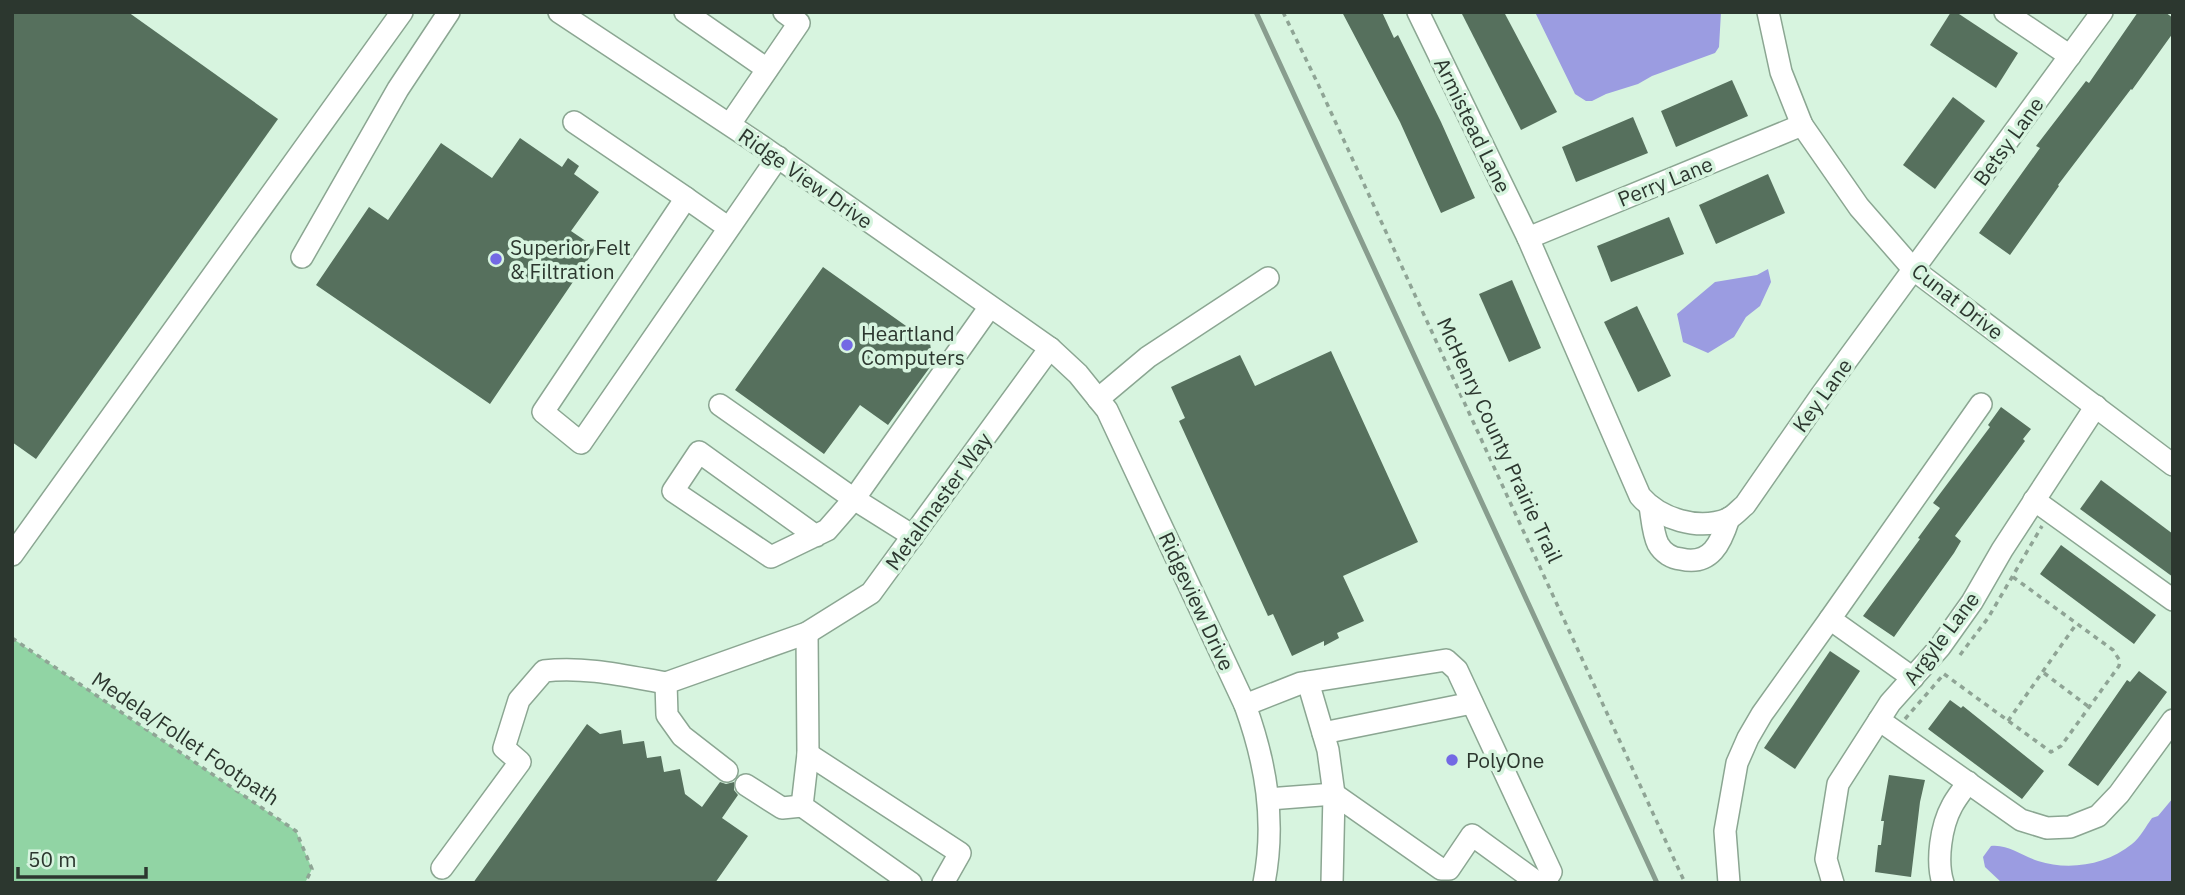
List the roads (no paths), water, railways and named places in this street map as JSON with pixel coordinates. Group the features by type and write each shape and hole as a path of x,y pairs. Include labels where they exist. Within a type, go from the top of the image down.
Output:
{"street":[{"path":"12,555 402,12"},
{"path":"302,257 398,89 449,12"},
{"name":"Ridge View Drive","path":"559,12 730,124 989,308 1050,348"},
{"path":"685,12 767,69"},
{"path":"730,124 799,23 785,12"},
{"name":"Armistead Lane","path":"1418,12 1528,238"},
{"name":"Cunat Drive","path":"1768,12 1781,72 1802,125 1859,207 1914,270 2173,465"},
{"path":"2005,12 2070,56"},
{"name":"Betsy Lane","path":"1914,270 2102,12"},
{"path":"574,122 729,228"},
{"name":"Perry Lane","path":"1528,238 1802,125"},
{"path":"686,198 543,412 582,443 778,157"},
{"name":"Key Lane","path":"1528,238 1640,496 1650,506 1659,545 1675,558 1688,561 1699,561 1717,548 1729,518 1745,505 1822,394 1914,270"},
{"path":"1098,398 1148,357 1268,278"},
{"path":"816,536 699,452 673,491 771,557 816,536 827,530 854,499 989,308"},
{"name":"Ridgeview Drive","path":"1050,348 1078,374 1107,410 1245,705 1265,770 1269,857 1264,883"},
{"name":"Metalmaster Way","path":"666,683 807,633 871,593 1050,348"},
{"path":"1729,883 1725,831 1737,763 1748,738 1762,714 1982,404"},
{"path":"720,405 854,499 913,536"},
{"name":"Argyle Lane","path":"1833,883 1826,859 1838,784 1890,703 1940,647 1972,602 2002,550 2096,406"},
{"path":"2034,500 2173,600"},
{"path":"1650,506 1662,514 1683,521 1706,524 1729,518"},
{"path":"1830,619 1913,678"},
{"path":"802,806 808,754 807,633"},
{"path":"1245,705 1308,682 1446,660 1457,670 1551,872 1544,883"},
{"path":"442,868 520,762 504,748 519,700 544,671 559,669 618,674 666,683 667,715 682,736 727,771"},
{"path":"1308,682 1328,750 1334,794 1332,883"},
{"path":"1323,733 1472,703"},
{"path":"1879,720 2021,820 2047,828 2070,827 2098,816 2119,794 2173,720"},
{"path":"808,754 960,853 943,883"},
{"path":"1943,883 1940,873 1943,834 1951,807 1968,782"},
{"path":"746,785 782,808 802,806 911,883"},
{"path":"1268,799 1334,794 1441,869 1449,869 1472,835 1538,883"}],"water":[{"path":"1535,12 1721,12 1719,47 1715,53 1652,76 1638,84 1586,101 1575,94"},
{"path":"1768,269 1771,282 1760,306 1746,317 1734,337 1708,353 1683,342 1677,314 1715,282 1757,275"},
{"path":"2173,798 2173,883 2002,883 1985,867 1983,857 1991,846 2062,866 2087,864 2111,857 2132,844 2152,818 2158,816"}],"railway":[{"path":"1256,12 1657,883"}],"place":[{"name":"Superior Felt & Filtration","path":"496,259"},
{"name":"Heartland Computers","path":"847,345"},
{"name":"PolyOne","path":"1452,760"}]}
